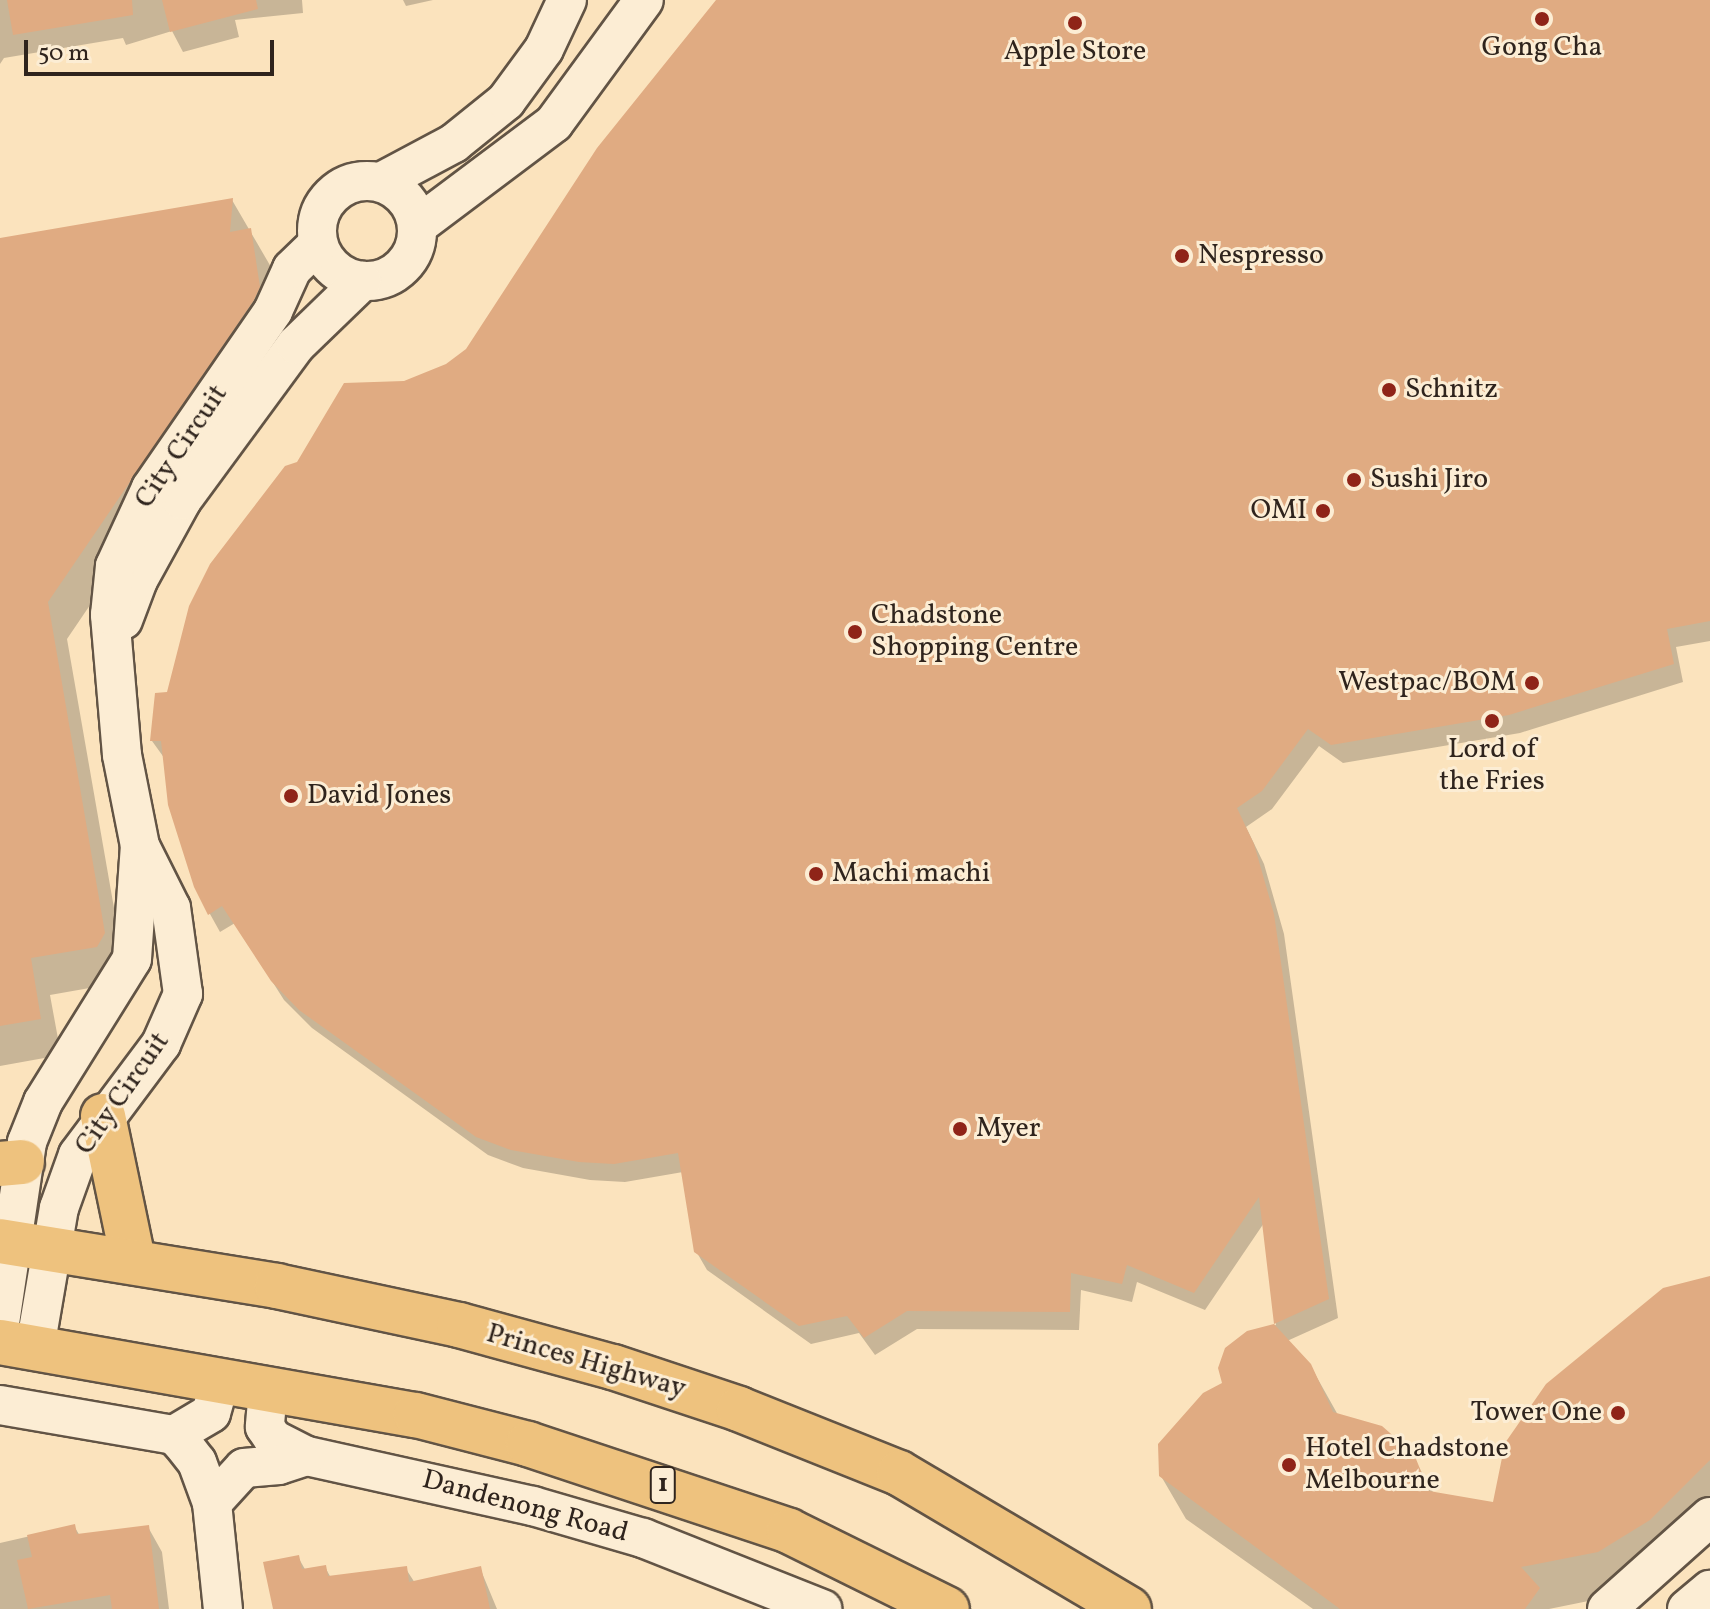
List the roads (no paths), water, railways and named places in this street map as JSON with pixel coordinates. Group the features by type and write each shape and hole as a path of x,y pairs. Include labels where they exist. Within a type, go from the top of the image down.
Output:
{"highway":[{"path":"103,1116 133,1259"},
{"name":"Princes Highway","path":"20,1244 133,1259 459,1325 613,1367 739,1409 899,1473 1129,1609"},
{"name":"1","path":"17,1345 487,1432 653,1482 789,1531 947,1609"}],"street":[{"path":"381,182 406,199 417,226 415,246 399,270 362,281 334,270 318,244 319,215 335,192 352,183 381,182 462,137 506,101 544,49 567,0"},
{"path":"417,226 554,123 644,0"},
{"name":"City Circuit","path":"17,1345 20,1244 11,1163 43,1102 132,959 140,846 113,674 111,586 134,516 273,311 292,269 318,244"},
{"name":"City Circuit","path":"113,674 132,593 182,500 296,345 362,281"},
{"name":"City Circuit","path":"0,1323 20,1244 103,1116 161,1044 183,994 171,908 140,846"},
{"path":"0,1405 174,1435 205,1420 220,1381"},
{"name":"Dandenong Road","path":"268,1390 265,1427 273,1439 307,1456 533,1506 643,1538 822,1609"},
{"path":"174,1435 197,1462 212,1503 223,1609"},
{"path":"212,1503 244,1468 279,1465 307,1456"},
{"path":"1607,1609 1710,1517"},
{"path":"1687,1609 1710,1590"}],"place":[{"name":"Gong Cha","path":"1542,19"},
{"name":"Apple Store","path":"1075,23"},
{"name":"Nespresso","path":"1182,256"},
{"name":"Schnitz","path":"1389,390"},
{"name":"Sushi Jiro","path":"1354,480"},
{"name":"OMI","path":"1323,511"},
{"name":"Chadstone Shopping Centre","path":"855,632"},
{"name":"Westpac/BOM","path":"1532,683"},
{"name":"Lord of the Fries","path":"1492,721"},
{"name":"David Jones","path":"291,796"},
{"name":"Machi machi","path":"816,874"},
{"name":"Myer","path":"960,1129"},
{"name":"Tower One","path":"1618,1413"},
{"name":"Hotel Chadstone Melbourne","path":"1289,1465"}]}
